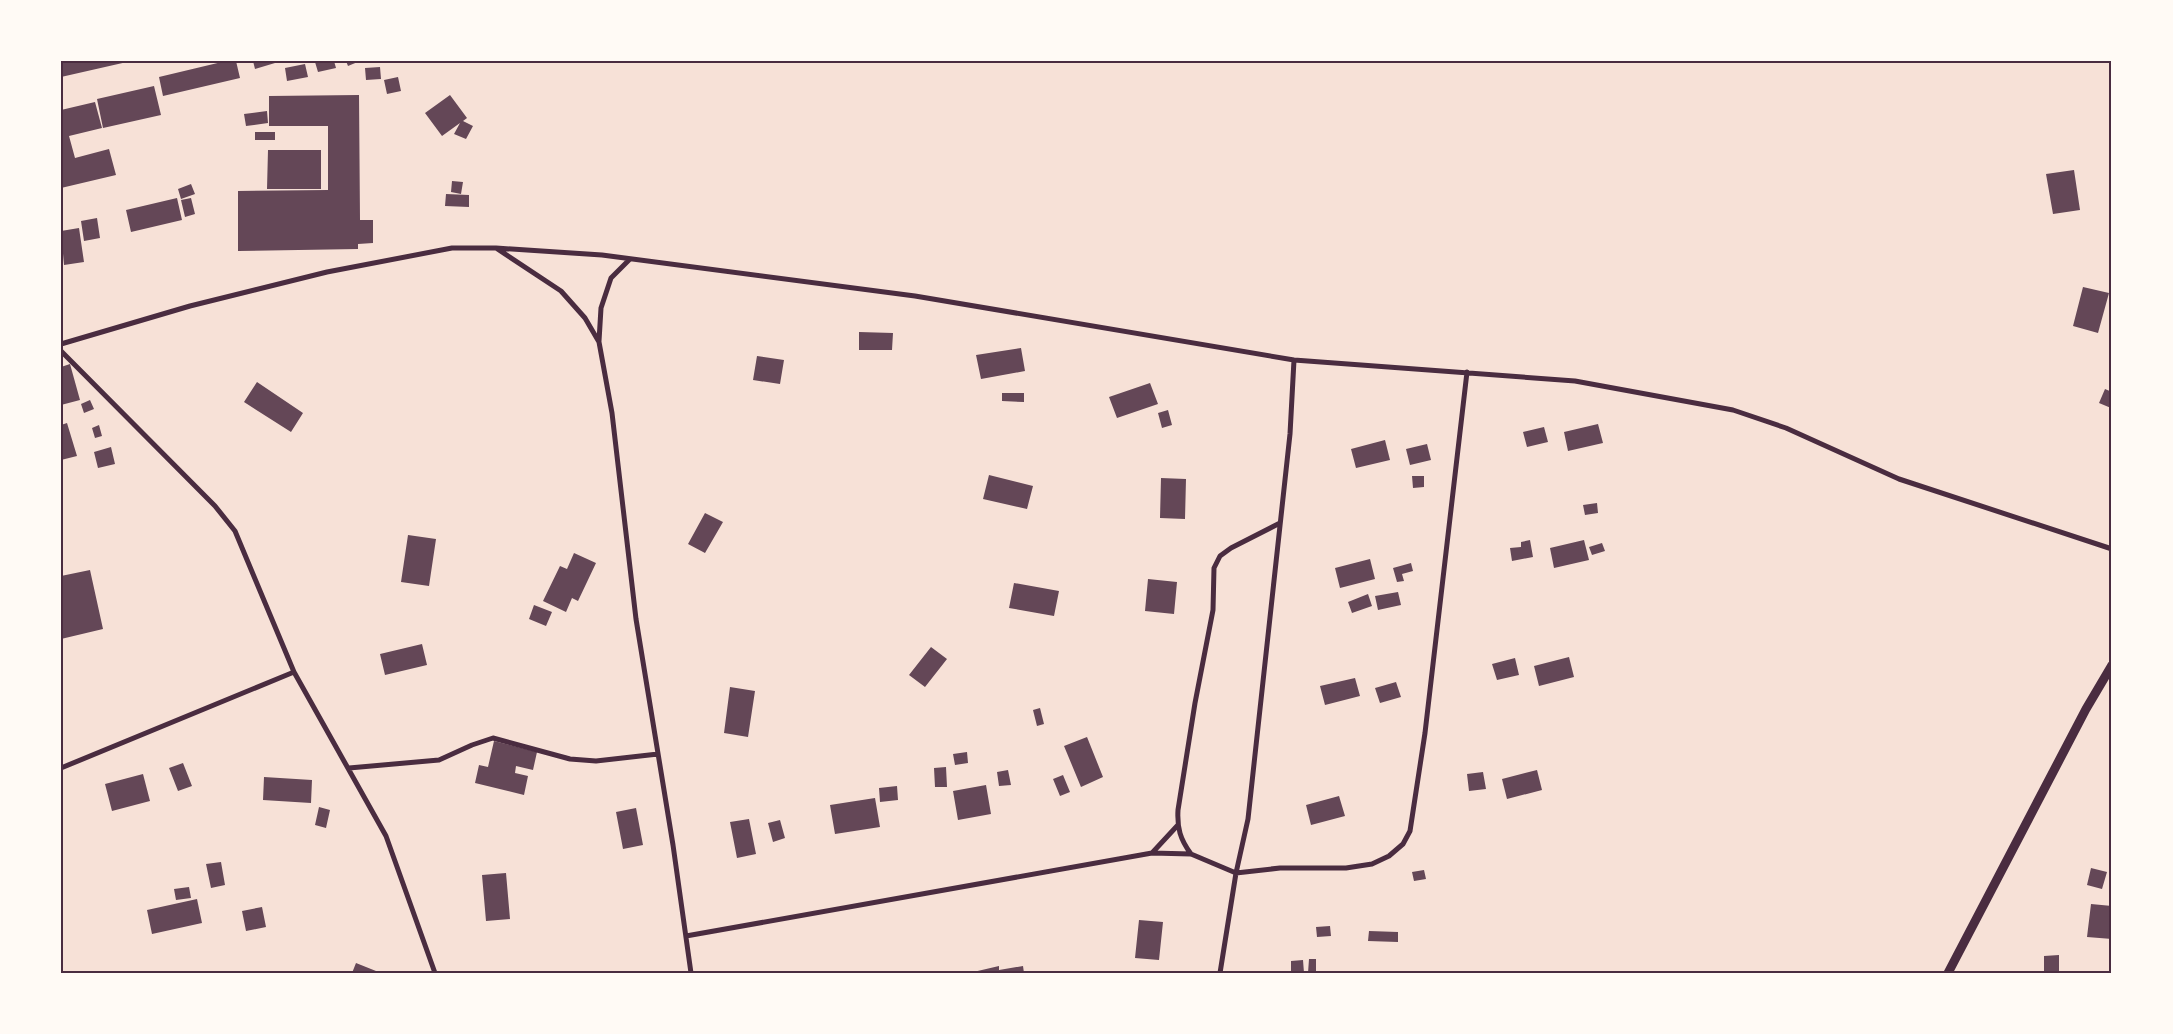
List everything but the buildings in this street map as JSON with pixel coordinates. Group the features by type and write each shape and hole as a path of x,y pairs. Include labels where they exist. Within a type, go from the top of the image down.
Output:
{"street":[{"path":"61,344 190,306 327,272 452,248 496,248 630,258 915,296 1294,360 1575,381 1733,410 1786,428 1899,479 2112,549"},
{"path":"496,248 561,291 584,318 599,342"},
{"path":"630,258 611,278 601,308 599,342 612,413 636,620 691,973"},
{"path":"61,351 215,506 235,531 294,672 386,836 435,973"},
{"path":"1220,973 1236,873 1248,820 1290,434 1294,360"},
{"path":"686,936 1152,853 1191,854 1236,873 1280,868 1346,868 1372,864 1389,856 1403,844 1410,830 1425,733 1467,372"},
{"path":"1191,854 1182,841 1177,826 1195,703 1213,610 1214,568 1220,556 1231,548 1280,523"},
{"path":"1948,973 2081,718 2112,665"},
{"path":"61,768 294,672"},
{"path":"349,768 439,760 493,738 570,759 596,761 658,754"},
{"path":"1152,853 1177,826"}]}
